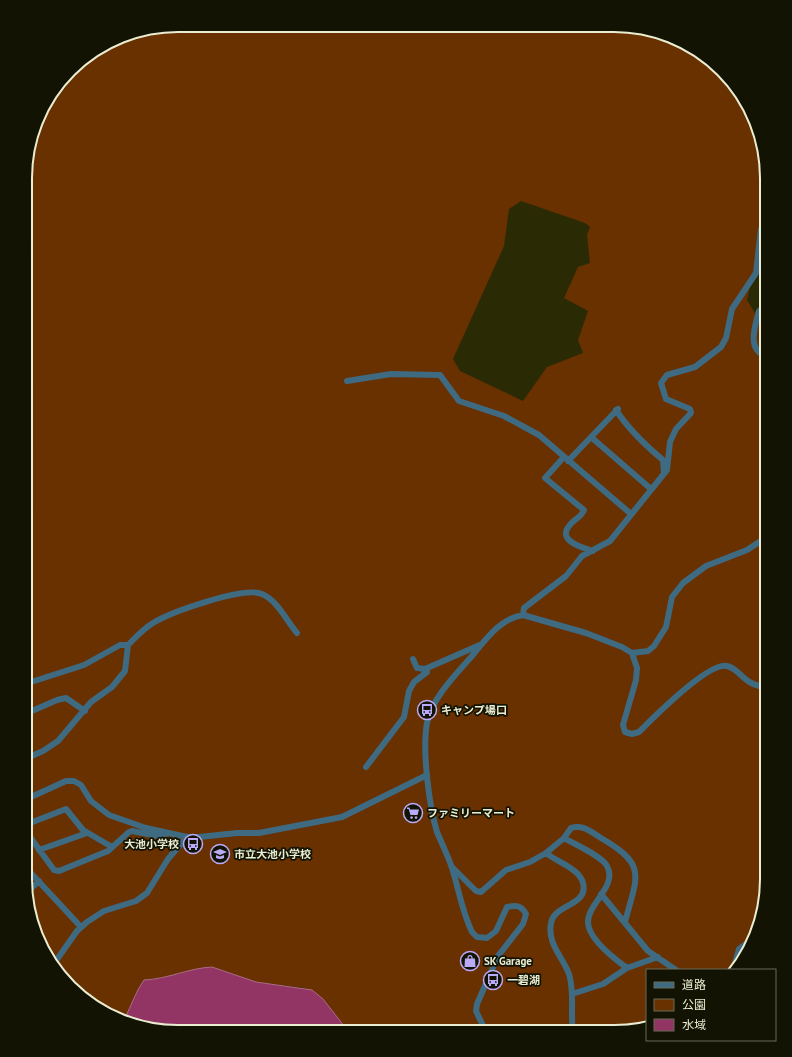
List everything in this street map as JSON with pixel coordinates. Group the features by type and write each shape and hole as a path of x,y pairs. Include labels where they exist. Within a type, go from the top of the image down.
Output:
{"street":[{"path":"523,615 524,608 566,576 582,556 610,541 664,473 669,462 670,442 676,429 692,413 690,409 666,398 661,383 667,375 695,367 705,361 721,347 726,338 732,309 756,272 760,238"},
{"path":"760,310 753,342 755,349 760,353"},
{"path":"347,381 391,374 440,374 459,401 504,416 539,435 566,460 631,514"},
{"path":"592,551 575,545 569,540 566,533 568,527 583,513 584,510 545,478 591,437 617,409 626,426 647,447 663,460 664,473"},
{"path":"591,437 651,489"},
{"path":"483,1025 476,1011 477,1004 498,956 523,924 526,914 523,908 516,905 507,907 496,931 487,938 477,937 472,932 467,922 452,867 437,830 427,775 427,722 434,707 450,680 501,624 514,616 523,615 586,633 622,647 632,653 648,651 654,646 666,627 672,597 683,583 706,566 747,550 760,542"},
{"path":"32,756 44,751 58,741 92,702 112,687 122,675 124,670 128,645 144,629 173,612 227,596 249,592 261,593 270,599 297,632"},
{"path":"413,659 417,668 425,669 483,643"},
{"path":"32,682 84,665 120,645 128,645"},
{"path":"632,653 637,668 636,680 623,725 625,732 632,734 639,732 691,683 721,666 732,668 754,686 760,686"},
{"path":"366,767 404,717 409,691 414,682 427,672 425,669"},
{"path":"32,711 57,700 66,698 85,711"},
{"path":"32,797 66,781 74,781 81,786 92,801 109,815 146,828 187,837 258,833 342,817 427,775"},
{"path":"32,822 66,809 87,833 112,847"},
{"path":"452,867 476,891 481,892 506,870 530,862 546,853 564,838 571,828 582,826 610,843 632,861 636,877 625,922"},
{"path":"32,840 54,870 59,871 108,851 132,831 163,837 167,833"},
{"path":"39,850 87,833"},
{"path":"57,960 81,927 104,911 136,901 147,893 168,859 187,837"},
{"path":"564,838 601,859 608,866 609,877 601,894 595,902 588,922 590,930 612,957 628,968"},
{"path":"546,853 577,873 584,884 580,898 555,914 551,921 550,930 551,940 569,975 572,994 572,1025"},
{"path":"32,874 81,927"},
{"path":"32,887 39,881"},
{"path":"601,894 648,950 675,969"},
{"path":"737,957 739,949 744,945"},
{"path":"572,994 603,984 628,968 658,957"},
{"path":"666,969 668,963"}],"green space":[{"path":"168,32 624,32 652,37 679,47 703,62 730,89 749,122 755,140 760,168 760,246 747,300 758,318 756,325 760,322 760,352 753,347 760,355 760,889 755,917 745,944 729,969 646,969 646,1021 624,1025 343,1025 323,999 304,988 256,982 222,970 180,974 158,979 144,980 126,1015 113,1010 89,995 62,968 47,944 37,917 33,898 32,168 37,140 47,113 62,89 89,62 122,43 140,37","holes":["521,201 585,223 590,227 587,235 590,263 578,267 564,298 588,311 578,340 583,353 547,367 523,401 460,371 453,359 504,246 509,209"]}],"water":[{"path":"212,967 256,982 312,990 323,999 343,1025 168,1025 140,1020 126,1015 144,980 162,978"}],"place":[{"name":"キャンプ場口","path":"427,710"},
{"name":"ファミリーマート","path":"413,813"},
{"name":"大池小学校","path":"193,844"},
{"name":"市立大池小学校","path":"220,854"},
{"name":"SK Garage","path":"470,961"},
{"name":"一碧湖","path":"493,980"}]}
